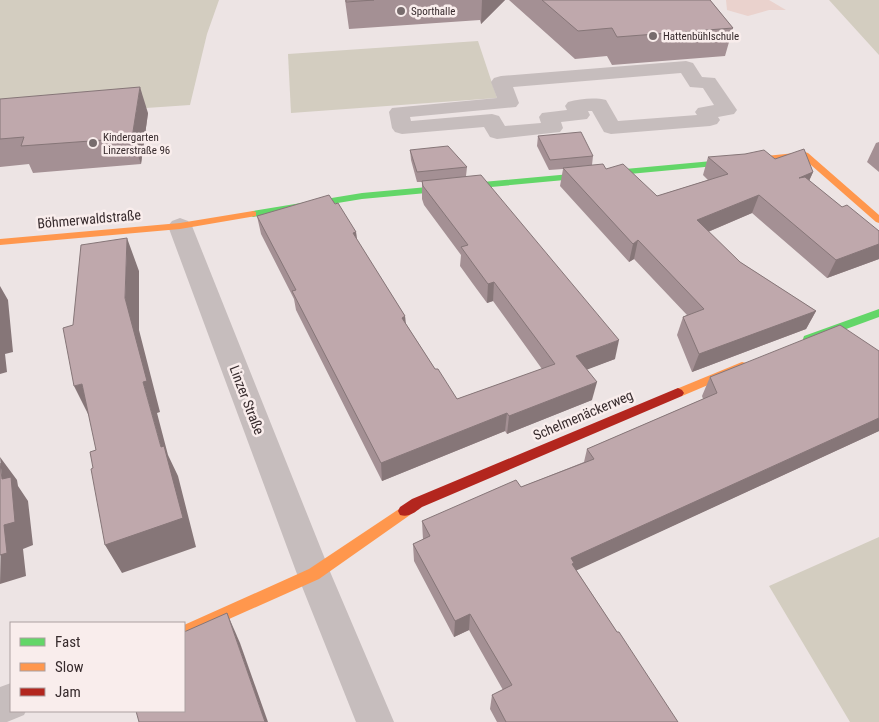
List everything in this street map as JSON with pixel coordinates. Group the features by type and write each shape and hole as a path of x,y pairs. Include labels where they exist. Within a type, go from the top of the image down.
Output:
{"street":[{"path":"686,67 697,83 708,82 727,110 705,112 710,120 612,128 599,104 591,104 575,106 580,115 549,117 553,128 497,133 492,120 402,128 399,112 510,103 501,82 686,67"},
{"path":"180,226 362,196 805,155 879,220"},
{"name":"Böhmerwaldstraße","path":"0,242 180,226"},
{"name":"Linzer Straße","path":"180,226 314,574 375,722"},
{"path":"800,343 879,313"},
{"name":"Schelmenäckerweg","path":"314,574 417,503 515,460 754,361"},
{"path":"185,632 314,574"}],"shaded area":[{"path":"0,0 219,0 207,34 190,105 0,118"},
{"path":"829,0 879,0 879,55"},
{"path":"478,41 497,98 291,113 288,54"},
{"path":"879,537 879,722 850,722 769,586"}],"sand":[{"path":"726,0 769,0 786,10 769,10 748,16 727,10"}],"building":[{"path":"346,0 374,0 346,2"},
{"path":"542,0 710,0 733,28 617,37 612,28 578,31"},
{"path":"140,87 132,138 21,146 24,137 0,139 0,99"},
{"path":"581,132 593,156 550,160 538,136"},
{"path":"448,146 467,167 417,172 410,150"},
{"path":"804,149 813,172 799,178 805,177 842,207 847,205 879,231 879,244 836,260 759,195 697,220 740,262 816,311 699,354 683,317 704,309 638,240 633,244 563,168 603,164 606,169 623,164 657,196 728,174 708,157 745,154 764,150 775,159"},
{"path":"481,175 619,340 576,356 597,382 509,416 507,413 381,463 292,291 296,290 257,216 329,195 335,204 338,203 356,232 353,233 405,316 402,318 457,399 555,364 494,282 488,284 474,265 461,247 468,245 423,186 422,181"},
{"path":"127,238 125,298 147,381 143,382 161,447 164,446 183,518 105,545 91,469 93,468 90,452 96,450 82,384 74,386 63,328 73,325 81,245"},
{"path":"840,325 879,351 879,418 571,558 574,563 572,564 678,722 506,722 492,695 512,685 470,614 455,621 413,544 430,536 422,521 516,480 521,487 594,459 587,449 717,393 710,377"},
{"path":"0,463 2,479 11,477 15,522 4,525 7,553 0,555"},
{"path":"227,613 265,722 139,722 136,712 185,712 185,632"}],"traffic: fast":[{"path":"253,214 362,196 766,159"},
{"path":"808,339 879,313"}],"traffic: slow":[{"path":"766,159 805,155 879,220"},
{"path":"0,242 180,226 253,214"},
{"path":"678,393 742,366"},
{"path":"185,632 314,574 405,511"}],"traffic: jam":[{"path":"405,511 417,503 678,393"}],"place":[{"name":"Sporthalle","path":"401,11"},
{"name":"Hattenbühlschule","path":"653,36"},
{"name":"Kindergarten Linzerstraße 96","path":"93,143"}]}
